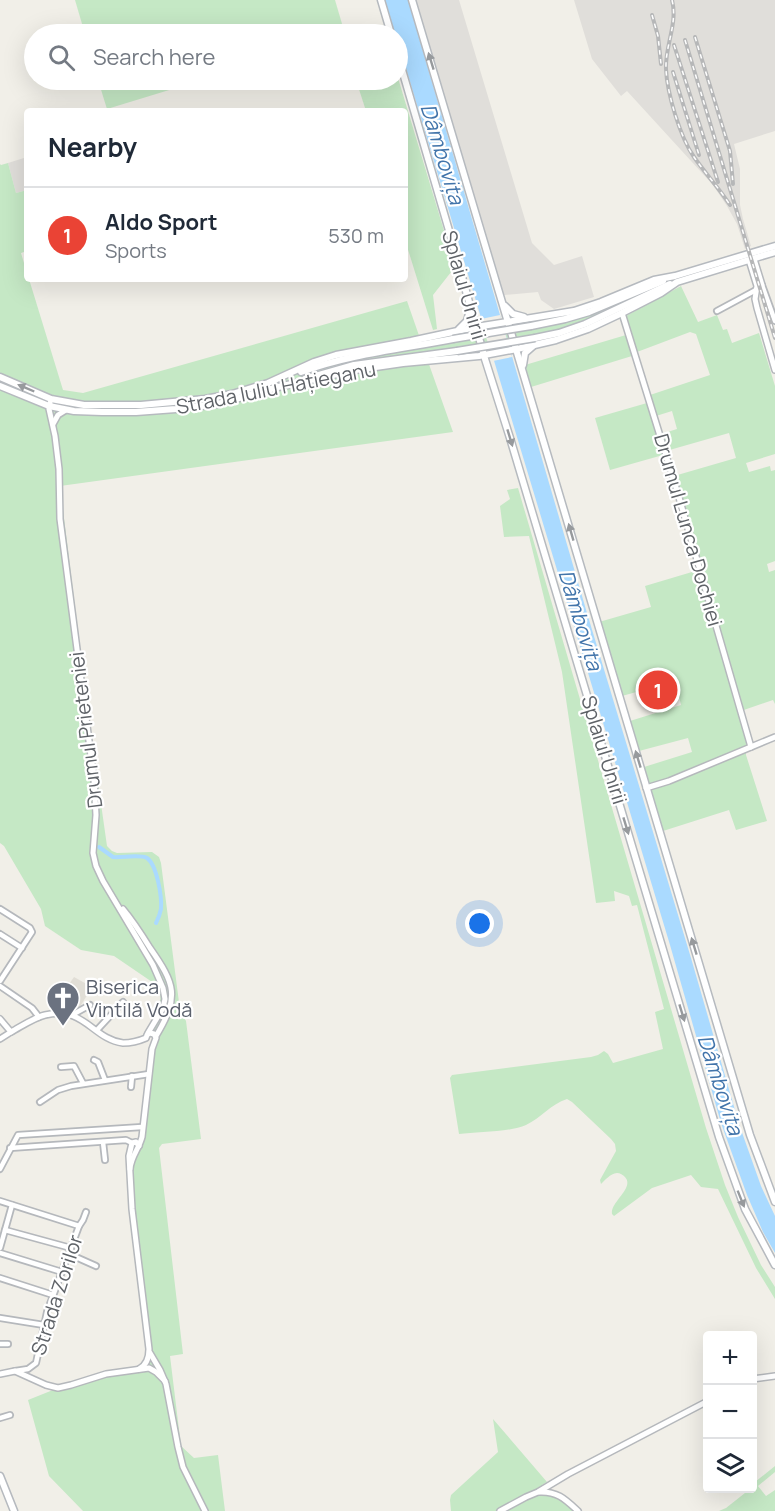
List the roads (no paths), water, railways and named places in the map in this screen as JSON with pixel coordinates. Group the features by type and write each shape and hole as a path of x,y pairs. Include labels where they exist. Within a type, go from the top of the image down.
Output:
{"main road":[{"path":"381,0 388,24"},
{"name":"Splaiul Unirii","path":"412,0 750,1135 775,1202"},
{"name":"Splaiul Unirii","path":"408,90 492,382 724,1151 745,1209 775,1265"},
{"path":"277,384 315,366 339,360 565,319 775,246"},
{"path":"523,368 525,353 535,342 585,324 676,279 775,252"},
{"path":"277,384 354,365 535,342 575,333 661,293 676,279"},
{"name":"Strada Iuliu Hațieganu","path":"0,386 49,406 66,410 111,412 185,408 226,402 277,384 325,358 476,327 581,309 649,282 676,279"},
{"path":"503,302 515,315 530,318"},
{"path":"456,331 466,321 471,308"},
{"name":"Strada Iuliu Hațieganu","path":"0,377 51,399 70,403 97,406 160,404 216,397 364,369 484,355 517,349 535,342"},
{"path":"465,358 481,362 492,382"},
{"path":"0,1476 14,1511"}],"street":[{"path":"751,259 775,321"},
{"path":"751,259 756,282 755,299 775,370"},
{"path":"717,311 762,285"},
{"name":"Drumul Lunca Dochiei","path":"622,313 678,494 751,747"},
{"path":"49,406 51,399"},
{"name":"Drumul Prieteniei","path":"49,406 59,469 59,508 95,790 94,857 99,874 153,965 163,988 165,999 163,1008 150,1038"},
{"path":"53,426 58,415 66,410"},
{"path":"646,788 775,737"},
{"path":"0,1039 39,1017 54,1014 72,1015 110,1039 120,1042 150,1038 160,1029 171,1001 169,978 133,922 112,897"},
{"path":"0,909 30,928 32,932 0,981"},
{"path":"0,934 22,948"},
{"path":"0,986 35,1010 39,1017"},
{"path":"96,1030 123,1002"},
{"path":"72,1015 90,1005"},
{"path":"0,1019 11,1032"},
{"path":"150,1038 152,1049 142,1128 134,1146 130,1169 132,1209 150,1363 165,1381 180,1456 205,1511"},
{"path":"94,1060 98,1062 105,1080"},
{"path":"61,1067 74,1066 83,1083"},
{"path":"40,1102 58,1090 83,1083 149,1074"},
{"path":"131,1087 132,1076"},
{"path":"0,1169 18,1135 142,1128"},
{"path":"10,1148 126,1140 134,1146"},
{"path":"104,1142 105,1160"},
{"name":"Strada Zorilor","path":"0,1201 79,1226"},
{"path":"0,1248 12,1205"},
{"name":"Strada Zorilor","path":"0,1374 28,1369 36,1363 53,1295 86,1212"},
{"path":"5,1230 70,1251 96,1266"},
{"path":"0,1253 62,1272"},
{"path":"0,1278 53,1295"},
{"path":"0,1318 44,1325"},
{"path":"0,1344 8,1344"},
{"path":"15,1371 58,1388 106,1374 139,1369 150,1363"},
{"path":"757,1378 775,1376"},
{"path":"500,1511 537,1492 555,1488 565,1476 703,1404"},
{"path":"0,1418 10,1415"},
{"path":"555,1488 578,1511"}],"water":[{"name":"Dâmbovița","path":"385,0 408,0 739,1124 761,1186 775,1216 775,1253 747,1195 721,1123 670,945 408,75 408,24 392,24"}],"waterway":[{"path":"99,847 113,857 140,856 151,862 161,897 161,909 156,923"}],"railway":[{"path":"672,0 673,18 666,69 679,127 698,163 730,205"},
{"path":"652,15 658,36 661,64"},
{"path":"695,37 730,151 733,184"},
{"path":"685,40 775,338"},
{"path":"674,45 718,182"},
{"path":"673,72 699,155"}],"place":[{"name":"Aldo Sport","path":"658,690"},
{"name":"Biserica Vintilă Vodă","path":"63,1027"}]}
